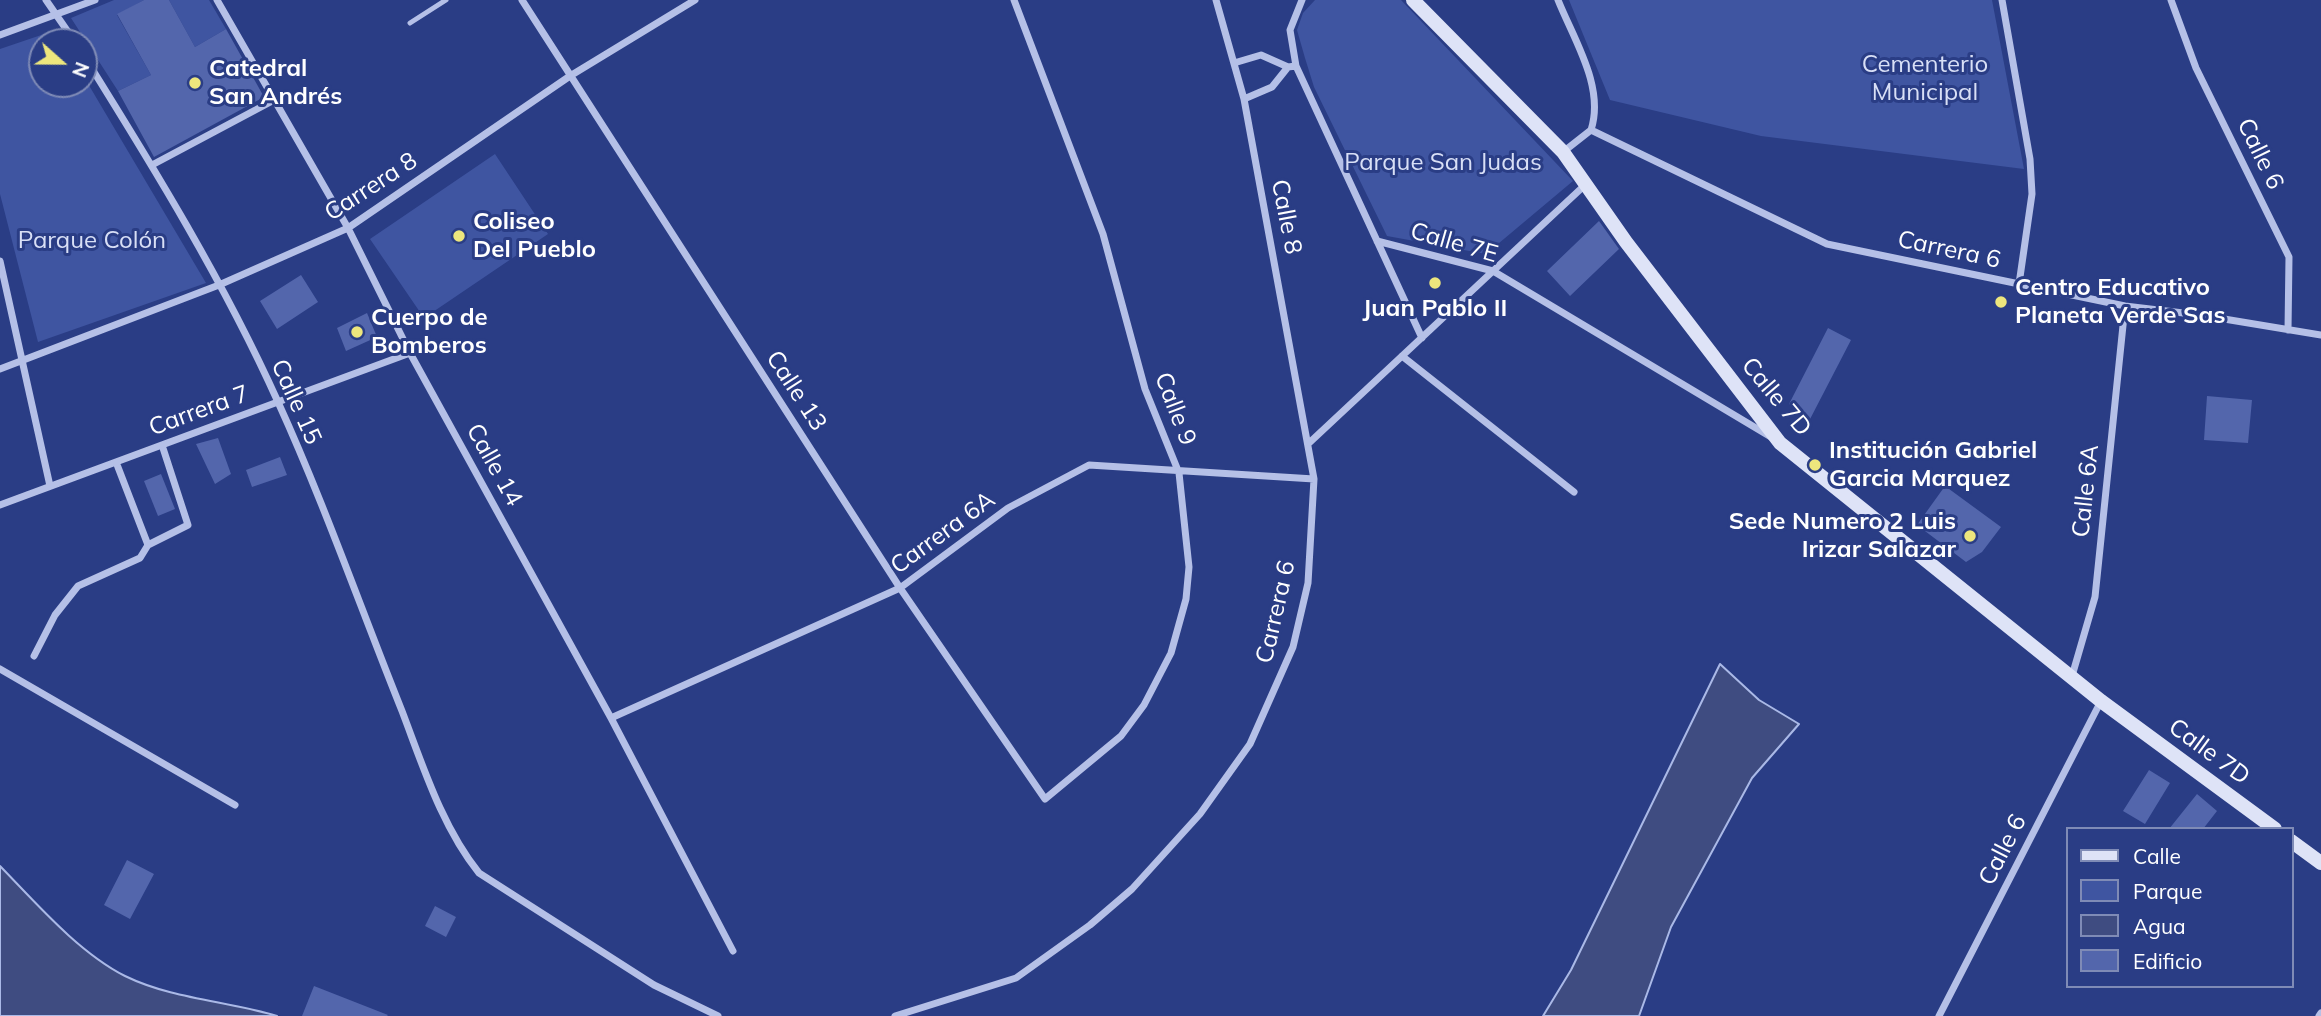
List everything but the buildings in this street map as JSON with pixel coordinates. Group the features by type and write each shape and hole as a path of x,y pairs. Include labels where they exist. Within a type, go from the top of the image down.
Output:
{"main road":[{"name":"Calle 7D","path":"1413,0 1563,152 1626,242 1780,443 2101,701 2272,827"},
{"path":"2293,842 2321,863"}],"street":[{"path":"46,0 66,28"},
{"path":"0,35 58,16 95,0"},
{"name":"Calle 14","path":"217,0 348,228 410,353 611,718 733,951"},
{"name":"Calle 13","path":"522,0 900,588 1045,799"},
{"name":"Carrera 8","path":"0,369 219,285 348,228 570,76 695,0"},
{"name":"Calle 9","path":"1014,0 1103,234 1145,389 1179,473 1189,567 1186,599 1171,653 1144,705 1121,736 1045,799"},
{"name":"Calle 8","path":"1216,0 1244,99 1308,444"},
{"name":"Calle 7E","path":"1302,0 1290,30 1292,66 1377,241 1493,271 1780,443"},
{"path":"1558,0 1591,79 1595,100 1591,130 1563,152"},
{"path":"2002,0 2030,159 2032,194 2019,284"},
{"name":"Calle 6","path":"2171,0 2196,68 2289,257 2288,330"},
{"path":"1234,63 1261,55 1292,66 1272,88 1244,99"},
{"name":"Calle 15","path":"98,78 152,165 219,285 278,402 431,784 464,853 480,873 654,985 718,1016"},
{"path":"152,165 276,99"},
{"name":"Carrera 6","path":"1591,130 1827,244 2125,306 2321,335"},
{"path":"1308,444 1586,183"},
{"path":"1377,241 1422,338"},
{"path":"0,261 50,486"},
{"name":"Calle 6A","path":"2072,676 2095,597 2125,306"},
{"name":"Carrera 7","path":"0,505 410,353"},
{"path":"1402,356 1574,492"},
{"name":"Carrera 6","path":"895,1016 1016,978 1090,925 1132,888 1200,814 1250,744 1288,663 1308,583 1314,479 1308,444"},
{"path":"34,656 67,597 78,586 140,558 148,545 188,524 162,445"},
{"path":"116,462 148,545"},
{"name":"Carrera 6A","path":"611,718 900,588 1008,508 1089,466 1314,479"},
{"path":"0,669 235,805"},
{"name":"Calle 6","path":"1939,1016 2101,701"}],"lane":[{"path":"410,23 446,0"}],"green space":[{"path":"114,0 144,0 117,15 151,75 118,91 98,60 98,28 77,28 71,18"},
{"path":"169,0 209,0 226,29 195,47"},
{"name":"Parque San Judas","path":"1315,0 1401,0 1573,181 1486,254 1387,236 1314,87 1305,58 1297,30 1303,13"},
{"name":"Cementerio Municipal","path":"1569,0 1992,0 2024,169 1761,136 1610,100"},
{"name":"Parque Colón","path":"28,40 28,98 96,98 206,283 38,342 0,194 0,49"},
{"name":"Coliseo Del Pueblo","path":"495,154 548,234 424,318 370,239"}],"water":[{"path":"1720,664 1759,700 1799,724 1752,778 1671,927 1639,1016 1543,1016 1571,970"},
{"path":"0,866 74,940 125,976 181,995 277,1016 0,1016"}],"place":[{"name":"Catedral San Andrés","path":"195,83"},
{"name":"Coliseo Del Pueblo","path":"459,236"},
{"name":"Juan Pablo II","path":"1435,283"},
{"name":"Centro Educativo Planeta Verde Sas","path":"2001,302"},
{"name":"Cuerpo de Bomberos","path":"357,332"},
{"name":"Institución Gabriel Garcia Marquez","path":"1815,465"},
{"name":"Sede Numero 2 Luis Irizar Salazar","path":"1970,536"}]}
